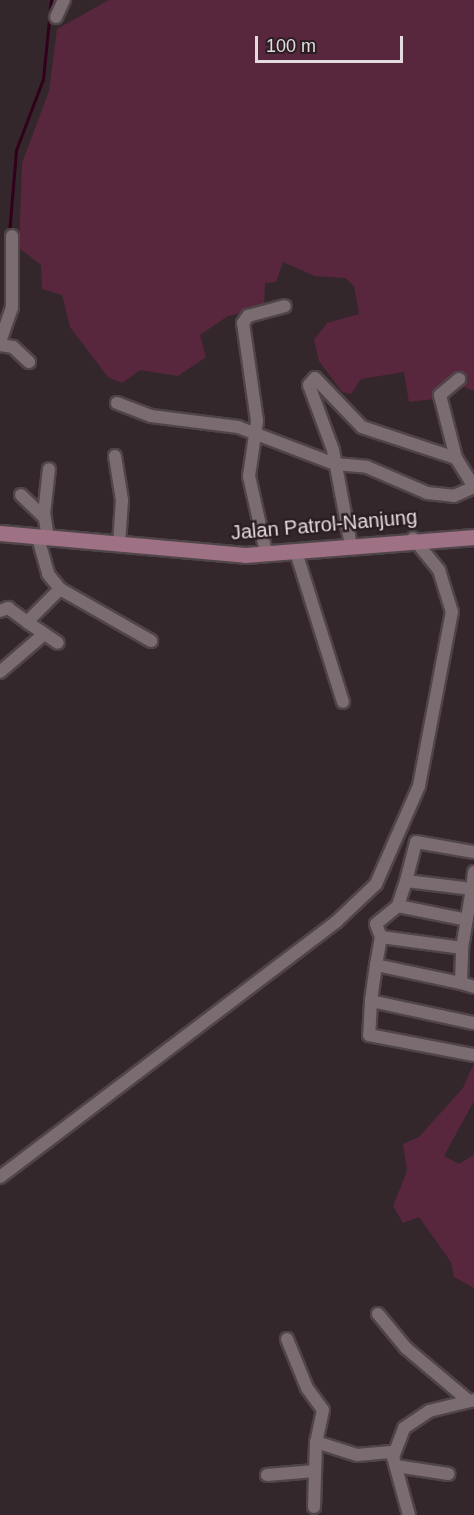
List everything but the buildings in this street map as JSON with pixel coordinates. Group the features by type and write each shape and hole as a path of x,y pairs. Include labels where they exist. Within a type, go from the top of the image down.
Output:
{"main road":[{"name":"Jalan Patrol-Nanjung","path":"0,532 43,538 84,536 119,544 208,554 296,552 413,538 474,537"}],"street":[{"path":"56,17 64,0"},
{"path":"12,236 12,308 0,343 12,347 29,362"},
{"path":"266,552 249,476 257,414 249,394 243,323 248,316 285,306"},
{"path":"351,546 335,464 309,385 315,378 362,428 456,458"},
{"path":"117,403 151,416 238,427 255,436 286,441 335,464 368,467 444,496 474,487 456,458 440,395 459,379"},
{"path":"115,456 122,500 119,544"},
{"path":"49,469 43,538 48,574 60,589 151,640"},
{"path":"21,495 44,517"},
{"path":"0,1177 336,922 376,884 419,786 452,612 439,570 413,538"},
{"path":"296,552 343,702"},
{"path":"27,622 60,589"},
{"path":"0,611 8,608 58,643"},
{"path":"0,672 44,634"},
{"path":"474,852 416,842 398,906 375,924 381,937 371,1001 369,1035 474,1055"},
{"path":"376,965 468,985 462,948 474,872"},
{"path":"406,881 472,889"},
{"path":"398,906 467,920"},
{"path":"381,937 462,948"},
{"path":"371,1001 474,1023"},
{"path":"378,1314 406,1347 471,1400"},
{"path":"287,1339 307,1388 323,1410 316,1442 314,1507"},
{"path":"409,1515 394,1452 410,1421 471,1400"},
{"path":"316,1442 357,1455 394,1452"},
{"path":"396,1466 448,1474"},
{"path":"267,1475 315,1470"}],"shaded area":[{"path":"109,0 474,0 474,391 447,381 434,399 409,402 404,372 361,379 351,394 342,392 319,361 314,340 327,323 359,314 354,286 345,278 315,276 283,262 276,282 265,283 264,308 228,316 200,335 206,357 178,376 140,370 122,383 108,377 70,327 62,295 42,289 41,265 19,248 22,163 49,91 57,29"},
{"path":"474,1063 474,1101 444,1156 459,1164 474,1155 474,1288 454,1277 451,1262 419,1217 403,1223 393,1206 407,1171 403,1144 419,1137 463,1088"}],"waterway":[{"path":"9,234 16,150 43,79 51,0"},
{"path":"6,269 7,246"},
{"path":"6,297 6,311"}]}
